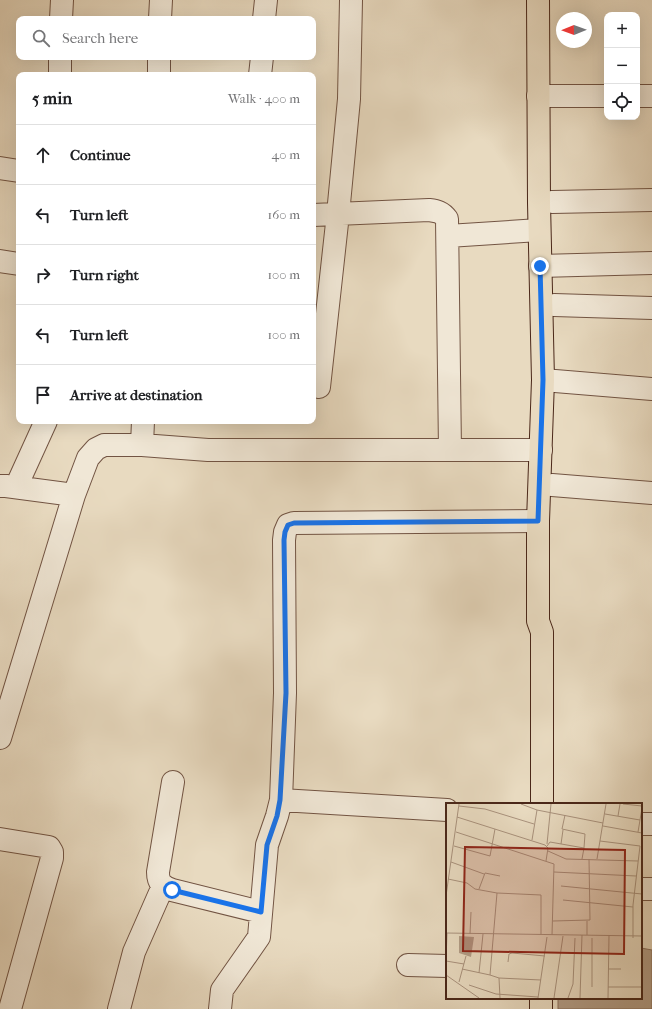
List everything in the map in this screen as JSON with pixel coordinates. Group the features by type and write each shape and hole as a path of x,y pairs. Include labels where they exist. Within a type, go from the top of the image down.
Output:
{"main road":[{"path":"538,0 552,202 547,266 550,311 549,381 552,485 550,619 542,632"},
{"path":"547,266 539,230 545,96 552,0"},
{"path":"542,803 542,632 538,621 538,521 541,450 549,381"}],"street":[{"path":"61,16 62,0"},
{"path":"160,0 160,16"},
{"path":"264,16 266,0"},
{"path":"319,387 349,100 351,0"},
{"path":"60,60 60,72"},
{"path":"159,60 159,72"},
{"path":"260,72 262,60"},
{"path":"545,96 604,96"},
{"path":"640,96 652,96"},
{"path":"0,168 16,171"},
{"path":"552,202 652,200"},
{"path":"316,215 437,211 443,214 447,219 450,450"},
{"path":"448,236 539,230"},
{"path":"0,260 16,263"},
{"path":"547,266 652,263"},
{"path":"550,311 652,308"},
{"path":"549,381 652,388"},
{"path":"44,424 8,486 74,495"},
{"path":"142,445 143,424"},
{"path":"0,738 74,495 88,458 96,449 104,445 142,445 208,450 541,450"},
{"path":"552,485 652,493"},
{"path":"220,1009 222,990 259,937 267,845 277,816 280,800 286,693 284,540 288,525 294,523 538,521"},
{"path":"173,782 158,872 158,880 162,886 172,890 261,912"},
{"path":"280,800 446,810"},
{"path":"0,839 42,845 49,847 52,852 52,858 10,1009"},
{"path":"118,1009 134,952 162,886"},
{"path":"408,965 446,966"}],"shaded area":[{"path":"642,948 652,950 652,1009 558,1009 558,999 642,999"}],"route":[{"path":"172,890 261,912 267,845 273,830 280,800 286,693 284,540 288,525 294,523 538,521 543,380 540,266"}]}
